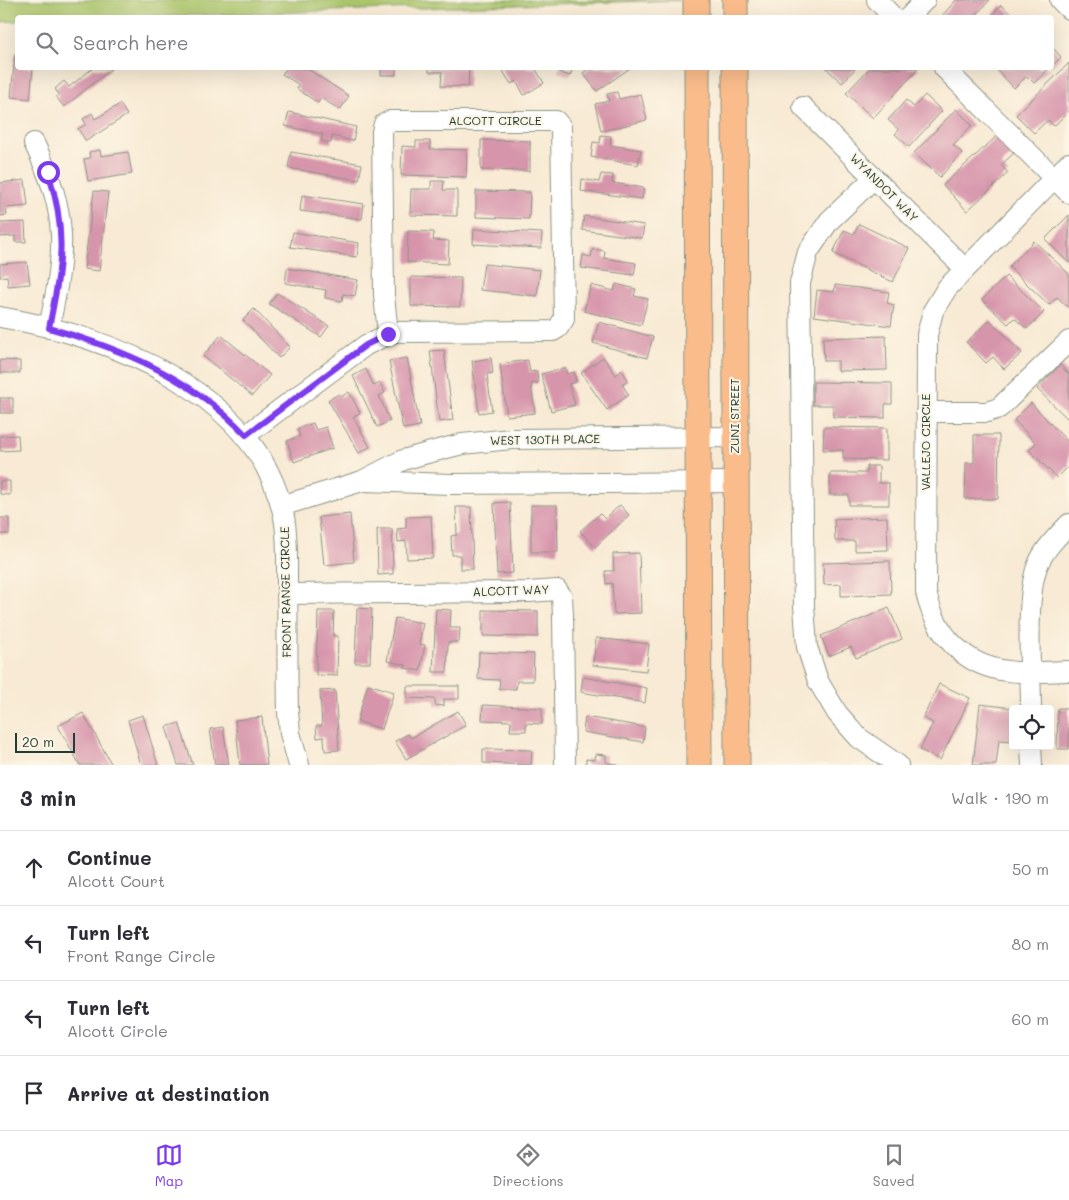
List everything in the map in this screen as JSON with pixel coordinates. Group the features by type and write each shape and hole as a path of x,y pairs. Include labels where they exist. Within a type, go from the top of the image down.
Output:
{"main road":[{"path":"696,0 696,15"},
{"path":"735,0 735,15"},
{"path":"697,70 699,765"},
{"name":"ZUNI STREET","path":"735,70 737,765"}],"street":[{"path":"877,0 891,15"},
{"path":"911,15 925,0"},
{"path":"1060,0 1069,8"},
{"path":"946,70 1069,194"},
{"name":"WYANDOT WAY","path":"803,107 965,269"},
{"name":"ALCOTT CIRCLE","path":"246,435 366,345 388,334 484,330 553,331 558,328 564,319 561,137 559,123 556,121 390,121 384,124 382,132 384,295 388,334"},
{"path":"34,143 48,172 61,220 60,275 49,328"},
{"name":"VALLEJO CIRCLE","path":"1069,162 947,288 933,311 927,335 926,412 926,592 935,622 942,634 958,651 982,666 1008,671 1069,671"},
{"path":"874,178 829,221 808,252 800,283 804,606 806,647 818,681 837,713 859,738 898,765"},
{"name":"FRONT RANGE CIRCLE","path":"0,317 88,339 157,368 199,394 227,415 246,435 264,466 281,506 286,535 288,711 290,734 299,765"},
{"path":"926,412 987,412 999,408 1069,341"},
{"name":"WEST 130TH PLACE","path":"281,506 362,481 403,460 479,441 735,437"},
{"name":"WEST 130TH PLACE","path":"362,481 451,484 735,482"},
{"path":"1031,705 1032,588 1037,567 1052,542 1069,524"},
{"name":"ALCOTT WAY","path":"287,594 529,592 557,590 562,598 564,615 564,765"},
{"path":"1032,750 1032,765"}],"green space":[{"path":"0,0 679,0 203,15 15,15 15,21 0,22"}],"building":[{"path":"956,0 990,0 976,15 943,15"},
{"path":"1001,5 1012,15 993,15"},
{"path":"1054,49 1061,57 1054,64"},
{"path":"15,54 15,70 33,70 30,99 11,97"},
{"path":"1069,63 1069,111 1054,126 1048,120 1034,133 1016,115"},
{"path":"90,70 110,70 64,107 56,97 59,94 55,89 64,81 69,87"},
{"path":"285,70 309,70 349,96 340,110 321,98 318,103 297,89 299,85 282,74"},
{"path":"381,70 396,70 396,75 381,75"},
{"path":"429,70 469,70 468,87 441,86 442,72 429,72"},
{"path":"502,70 536,70 544,83 524,95 516,81 511,84"},
{"path":"558,70 572,70 570,76 558,72"},
{"path":"587,70 627,70 597,91 583,73"},
{"path":"828,70 854,70 842,83"},
{"path":"868,70 917,70 873,118 846,93"},
{"path":"997,70 1048,70 1034,83 1027,76 1014,88"},
{"path":"617,92 619,99 641,94 647,120 601,131 595,104 609,101 607,94"},
{"path":"925,95 942,111 909,147 895,134 899,130 888,120 906,100 914,107"},
{"path":"120,104 127,115 86,141 78,129 86,124 83,119 92,113 95,119"},
{"path":"956,109 972,125 953,145 962,153 940,177 914,153"},
{"path":"289,112 356,127 353,141 332,136 331,143 321,141 323,134 285,126"},
{"path":"601,135 611,136 610,145 641,150 638,165 591,157 593,142 600,143"},
{"path":"998,135 1014,153 1001,165 1008,173 967,211 943,185"},
{"path":"481,140 530,141 530,171 481,170"},
{"path":"416,141 430,141 430,149 467,150 466,177 401,175 402,146 416,147"},
{"path":"100,150 101,156 128,152 132,174 88,181 84,159 90,158 89,152"},
{"path":"291,152 362,164 359,180 288,168"},
{"path":"601,174 613,175 612,183 644,188 642,199 581,191 582,179 599,182"},
{"path":"25,180 28,206 6,208 7,215 0,216 0,183"},
{"path":"431,181 444,181 443,190 457,190 457,216 410,215 411,189 431,189"},
{"path":"94,191 108,192 99,271 84,269"},
{"path":"476,191 530,192 529,219 476,217"},
{"path":"302,195 364,204 362,219 300,211"},
{"path":"1069,215 1069,263 1045,239"},
{"path":"584,216 644,225 642,238 582,230"},
{"path":"25,222 26,242 15,242 15,236 0,237 0,223"},
{"path":"859,224 909,248 893,282 833,253 844,230 854,234"},
{"path":"474,229 542,233 541,248 473,244"},
{"path":"408,231 434,232 433,240 449,241 448,264 407,262"},
{"path":"293,232 359,243 357,257 290,247"},
{"path":"1034,241 1069,274 1069,308 1057,297 1049,305 1009,267"},
{"path":"593,249 605,251 604,258 636,263 634,275 581,268 583,255 591,257"},
{"path":"27,262 30,284 8,286 7,276 0,277 0,264"},
{"path":"484,264 540,270 537,296 480,290"},
{"path":"287,268 358,280 355,296 343,294 342,301 325,298 326,290 285,283"},
{"path":"1006,276 1044,312 1027,329 1014,318 1008,324 982,300"},
{"path":"411,277 461,278 460,307 411,306"},
{"path":"616,284 636,289 634,296 648,299 641,325 584,311 591,285 614,291"},
{"path":"835,285 889,292 887,303 894,305 891,326 814,316 817,290 834,292"},
{"path":"277,293 329,326 321,337 269,304"},
{"path":"254,309 290,347 279,358 243,320"},
{"path":"990,320 1022,353 1004,369 993,357 986,363 966,342"},
{"path":"599,322 653,337 647,358 593,343"},
{"path":"221,335 270,375 252,396 203,356"},
{"path":"886,336 887,370 838,371 838,361 824,361 823,338"},
{"path":"444,350 453,420 439,422 430,351"},
{"path":"603,357 616,375 622,370 628,380 622,384 629,395 607,410 581,373"},
{"path":"407,358 420,426 403,429 389,361"},
{"path":"491,358 493,373 487,374 492,411 479,413 472,361"},
{"path":"0,360 20,361 20,373 0,373"},
{"path":"528,360 530,372 537,371 538,383 531,384 535,413 507,416 500,364"},
{"path":"1060,365 1069,374 1069,420 1037,389"},
{"path":"565,368 567,374 574,372 576,382 569,384 575,405 551,411 541,374"},
{"path":"366,369 374,386 380,383 385,393 379,396 390,421 377,427 353,376"},
{"path":"813,382 892,383 892,404 885,404 885,418 833,417 833,405 813,405"},
{"path":"349,392 360,413 353,417 370,447 359,453 328,400 339,394 341,397"},
{"path":"0,398 13,398 13,413 0,413"},
{"path":"1031,403 1069,443 1069,466 1057,478 1029,450 1036,443 1014,420"},
{"path":"313,423 316,430 326,427 333,448 294,462 287,441 300,436 297,429"},
{"path":"824,427 887,428 887,460 843,459 843,450 823,450"},
{"path":"18,435 19,450 0,451 0,436"},
{"path":"974,435 999,435 998,499 965,499 966,463 974,463"},
{"path":"867,466 879,466 879,483 889,483 889,505 849,505 849,495 830,495 830,473 867,473"},
{"path":"0,481 10,481 10,495 0,494"},
{"path":"510,502 513,573 497,574 494,503"},
{"path":"531,505 557,505 558,552 531,552"},
{"path":"620,505 629,515 595,547 580,531 600,514 605,519"},
{"path":"456,507 471,507 473,569 460,569 460,555 452,555 451,536 457,535"},
{"path":"350,514 354,562 324,565 319,517"},
{"path":"431,516 433,558 407,559 406,541 398,542 397,529 406,528 406,517"},
{"path":"887,517 888,550 855,551 855,541 835,541 834,519"},
{"path":"0,518 9,518 9,534 0,534"},
{"path":"377,529 392,529 393,574 378,575"},
{"path":"639,553 641,613 614,614 612,583 606,584 605,571 614,571 613,554"},
{"path":"890,561 891,594 841,596 841,584 824,585 823,563"},
{"path":"357,608 372,609 370,663 355,663"},
{"path":"889,608 902,639 856,658 851,647 829,656 821,636"},
{"path":"436,609 451,610 450,628 460,628 459,642 448,642 447,672 433,672"},
{"path":"483,610 538,611 538,637 483,636"},
{"path":"318,611 334,611 333,636 338,636 337,676 316,675"},
{"path":"395,618 423,623 419,644 425,645 420,671 405,668 406,665 387,661"},
{"path":"596,638 649,644 646,671 593,665"},
{"path":"479,652 534,654 533,681 517,681 516,689 499,689 500,680 478,679"},
{"path":"583,677 647,688 645,703 581,692"},
{"path":"368,684 394,692 382,729 357,721"},
{"path":"939,684 970,698 940,760 920,750 933,723 923,718"},
{"path":"407,686 459,686 459,699 444,699 444,706 435,705 435,699 407,698"},
{"path":"335,690 339,750 325,751 324,737 317,738 316,726 322,726 320,691"},
{"path":"980,704 1009,708 1009,741 999,740 996,765 973,765"},
{"path":"483,705 542,708 542,724 526,723 526,731 510,731 511,721 482,720"},
{"path":"1058,708 1069,708 1069,749 1057,749"},
{"path":"458,711 466,725 406,759 395,741 408,734 411,738"},
{"path":"83,713 112,765 80,765 58,726"},
{"path":"143,715 158,765 141,765 128,720"},
{"path":"262,717 267,765 240,765 235,720"},
{"path":"585,717 645,727 643,742 583,732"},
{"path":"179,723 193,765 178,765 166,727"},
{"path":"223,727 229,765 215,765 210,729"},
{"path":"483,749 532,750 531,765 483,763"},
{"path":"596,754 606,755 606,762 618,765 586,765 586,759 595,760"}],"route":[{"path":"48,172 61,220 62,245 60,275 49,328 88,339 157,368 192,388 227,415 246,435 366,345 388,334"}]}
